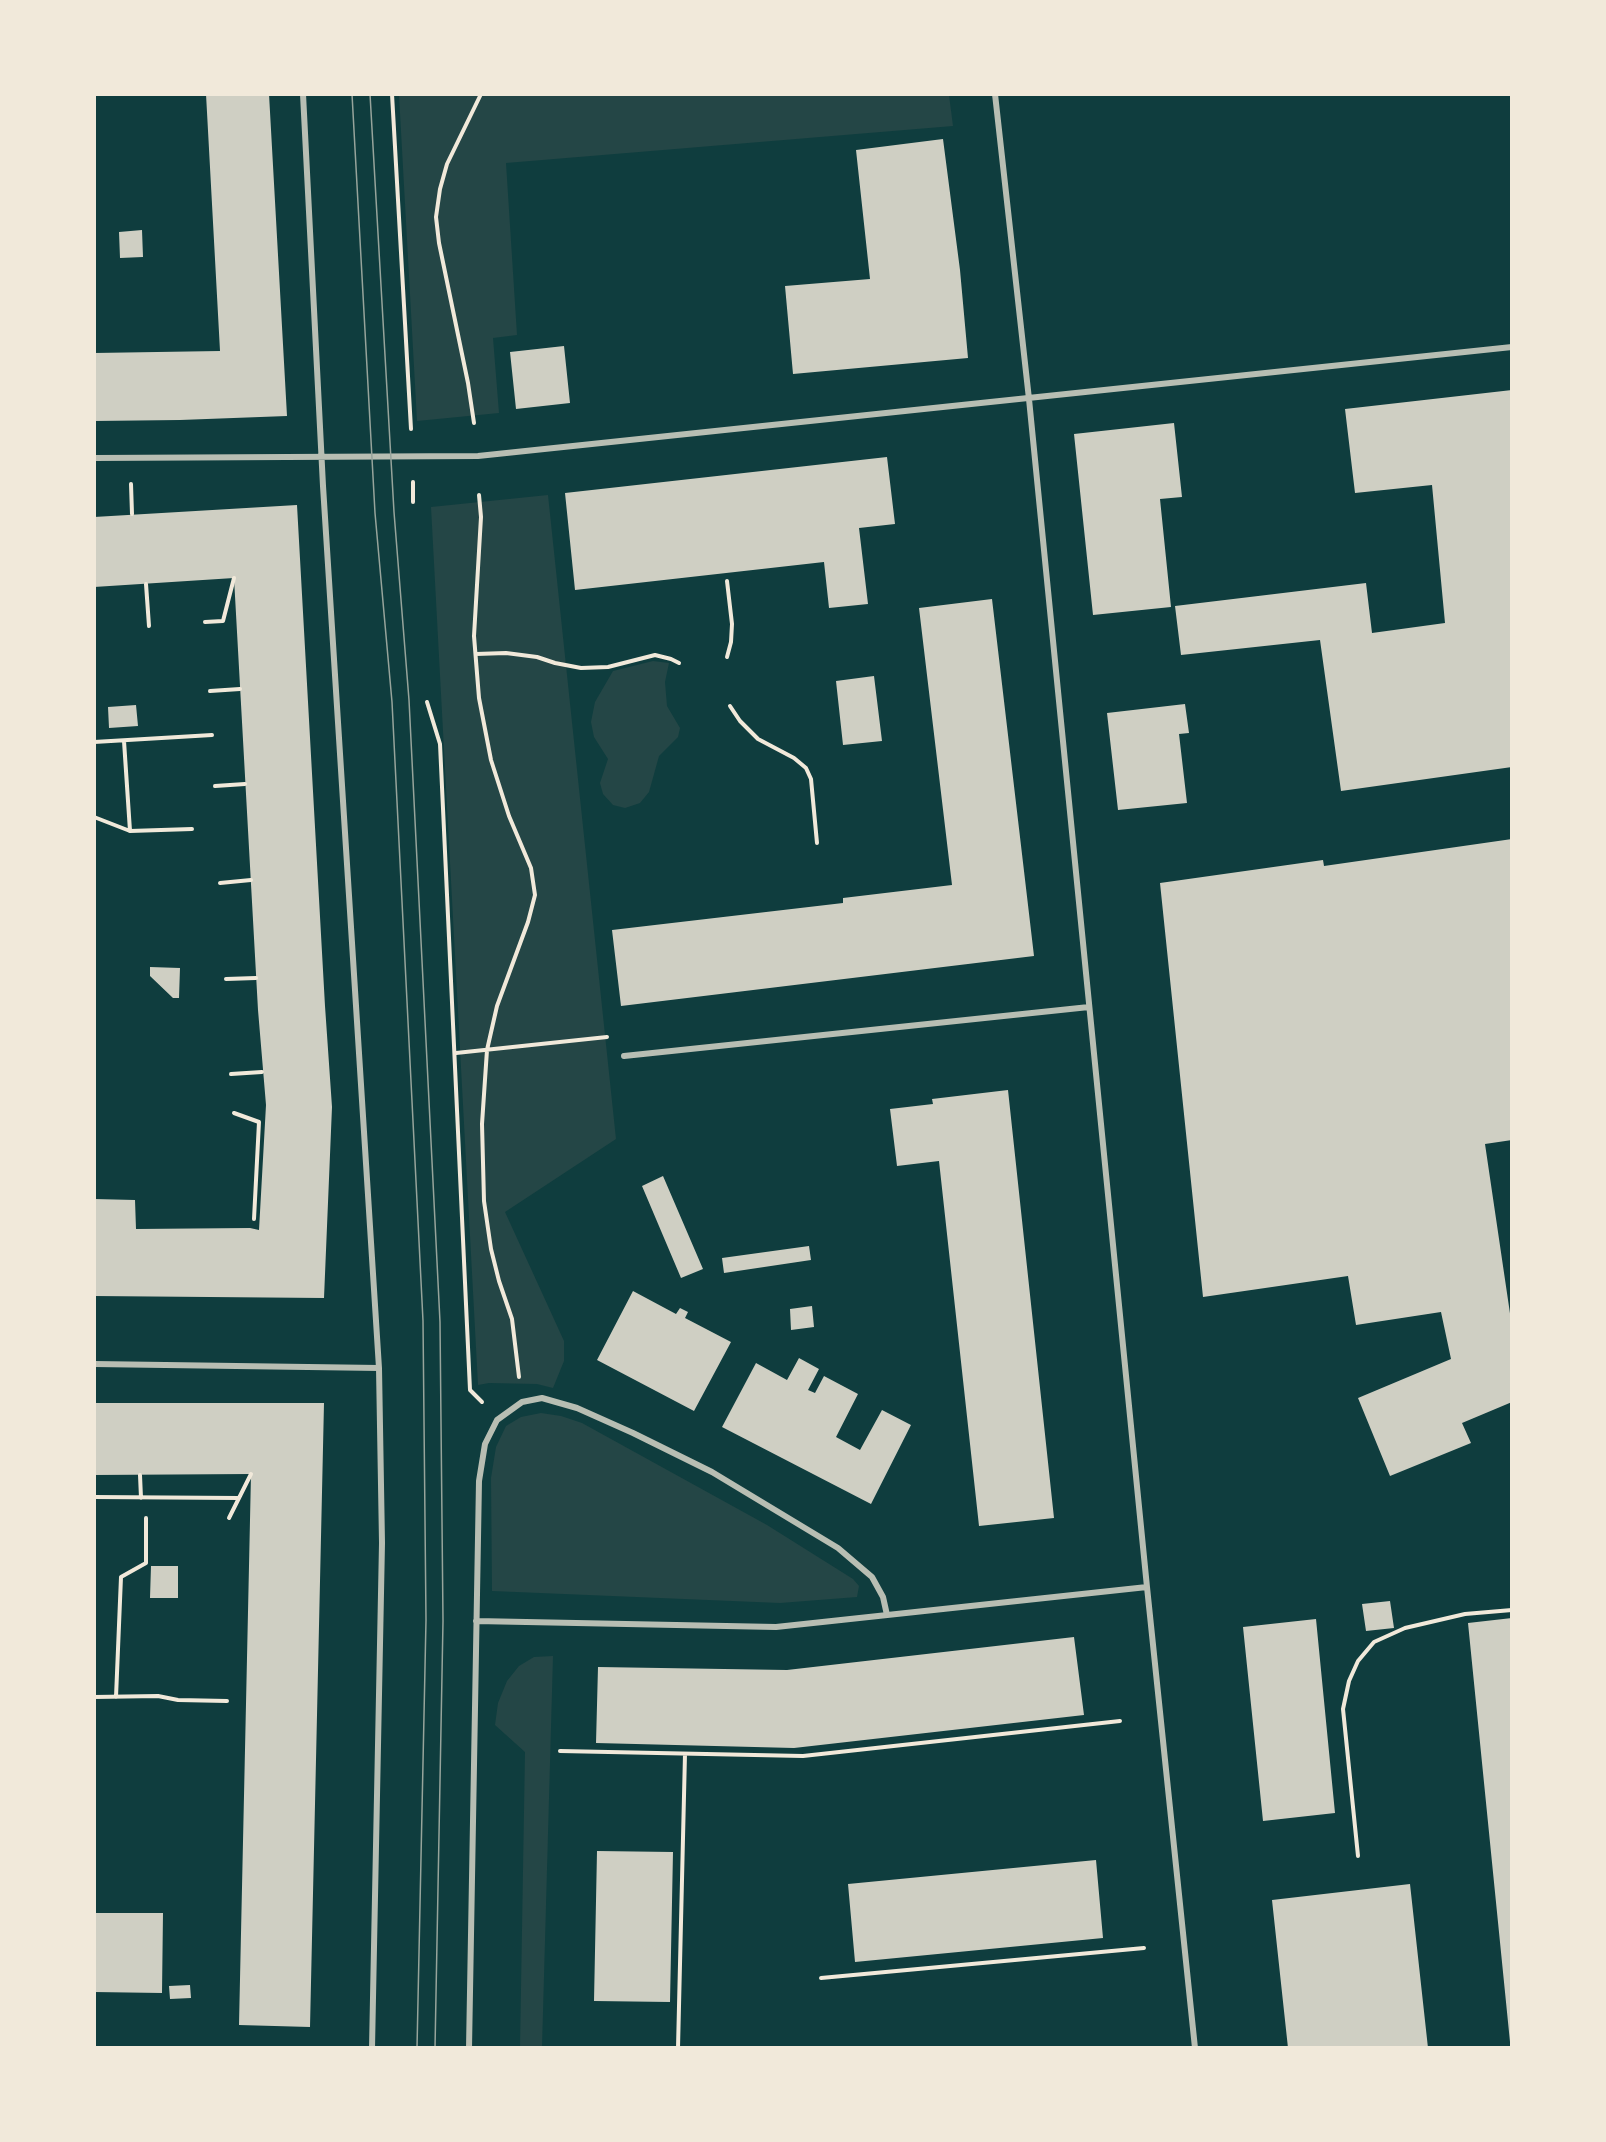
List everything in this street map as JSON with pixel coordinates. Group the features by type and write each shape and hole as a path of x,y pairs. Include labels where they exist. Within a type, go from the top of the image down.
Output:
{"street":[{"path":"303,94 321,457 379,1368 382,1544 372,2048"},
{"path":"995,94 1029,399 1195,2048"},
{"path":"94,458 478,456 1512,347"},
{"path":"624,1056 1089,1007"},
{"path":"94,1364 379,1368"},
{"path":"468,2048 479,1481 485,1444 497,1420 522,1402 542,1398 577,1408 633,1433 733,1484 838,1548 872,1577 883,1597 887,1615"},
{"path":"476,1621 776,1627 1147,1587"}],"path":[{"path":"392,94 411,429"},
{"path":"474,423 436,217 447,164 481,94"},
{"path":"413,478 413,502"},
{"path":"131,483 132,514"},
{"path":"479,495 481,517 474,636 479,698 491,760 509,816 531,868 535,895 528,922 497,1006 487,1050 482,1124 484,1201 491,1249 512,1320 522,1402"},
{"path":"205,622 223,621 234,578"},
{"path":"727,581 732,624 727,657"},
{"path":"146,584 149,626"},
{"path":"476,654 506,653 537,657 581,668 608,668 655,655 671,658 680,663"},
{"path":"210,691 240,689"},
{"path":"427,702 440,744 470,1390 497,1420"},
{"path":"730,706 740,721 758,739 794,758 806,768 811,778 817,843"},
{"path":"94,742 212,735"},
{"path":"124,741 130,831"},
{"path":"215,786 245,784"},
{"path":"94,817 130,831 192,829"},
{"path":"220,883 251,880"},
{"path":"226,979 256,978"},
{"path":"456,1053 615,1036"},
{"path":"231,1074 262,1072"},
{"path":"234,1113 259,1122 255,1219"},
{"path":"140,1474 141,1498"},
{"path":"229,1518 251,1474"},
{"path":"94,1497 239,1498"},
{"path":"116,1697 121,1577 146,1563 146,1518"},
{"path":"1358,1856 1343,1709 1349,1681 1358,1661 1374,1642 1405,1628 1465,1614 1512,1610"},
{"path":"94,1697 158,1696 178,1700 227,1701"},
{"path":"560,1751 803,1756 1120,1720"},
{"path":"678,2048 685,1754"},
{"path":"821,1978 1144,1948"}],"shaded area":[{"path":"399,95 949,95 953,126 506,163 517,335 493,338 499,413 417,421"},
{"path":"548,495 616,1139 505,1212 564,1341 564,1361 553,1388 537,1384 489,1383 478,1385 431,507"},
{"path":"653,661 669,663 665,682 667,706 680,728 678,737 659,756 649,792 640,803 625,808 613,805 603,794 600,783 608,759 594,737 591,722 595,702 613,671"},
{"path":"541,1413 561,1416 582,1423 767,1525 853,1579 859,1586 857,1597 780,1603 492,1591 491,1478 496,1447 506,1426 521,1417"},
{"path":"553,1656 542,2047 520,2047 525,1752 495,1725 498,1703 507,1681 519,1666 534,1657"}],"building":[{"path":"206,94 269,94 287,416 94,421 94,353 220,351"},
{"path":"943,139 960,270 968,358 793,374 785,286 870,279 856,150"},
{"path":"142,230 143,257 120,258 119,232"},
{"path":"564,346 570,403 516,409 510,352"},
{"path":"1512,390 1512,767 1341,791 1320,640 1181,655 1175,606 1366,583 1372,633 1445,623 1432,485 1355,493 1345,409"},
{"path":"1174,423 1182,497 1160,499 1171,607 1093,615 1074,434"},
{"path":"887,457 895,524 859,528 868,604 829,608 824,562 575,590 565,493"},
{"path":"297,505 332,1107 324,1298 94,1296 94,1199 135,1200 136,1229 250,1228 259,1230 266,1105 258,1010 234,578 94,587 94,517"},
{"path":"992,599 1034,956 621,1006 612,930 843,903 843,898 952,885 919,608"},
{"path":"874,676 882,741 843,745 836,681"},
{"path":"1185,704 1189,733 1179,734 1187,803 1118,810 1107,713"},
{"path":"136,705 138,726 109,728 108,707"},
{"path":"1512,839 1512,1140 1485,1144 1512,1327 1512,1402 1462,1423 1471,1443 1390,1476 1358,1398 1451,1359 1441,1312 1356,1325 1348,1276 1203,1297 1160,883 1323,860 1324,866"},
{"path":"150,967 180,968 179,998 173,998 150,976"},
{"path":"1008,1090 1054,1518 979,1526 939,1161 897,1166 890,1109 933,1104 932,1099"},
{"path":"663,1176 703,1269 681,1278 642,1186"},
{"path":"809,1246 811,1260 724,1273 722,1258"},
{"path":"633,1291 676,1314 680,1308 688,1312 685,1318 731,1342 694,1411 597,1360"},
{"path":"812,1306 814,1327 791,1330 790,1309"},
{"path":"799,1358 819,1369 808,1390 815,1393 824,1376 858,1394 836,1437 860,1450 882,1410 911,1425 871,1504 722,1427 756,1363 787,1380"},
{"path":"94,1403 324,1403 310,2027 239,2025 251,1474 94,1475"},
{"path":"151,1566 178,1566 178,1598 150,1598"},
{"path":"1390,1601 1394,1628 1366,1631 1362,1604"},
{"path":"1512,1618 1512,2041 1510,2042 1468,1623"},
{"path":"1316,1619 1335,1813 1263,1821 1243,1627"},
{"path":"1074,1637 1084,1715 794,1748 596,1743 598,1667 787,1670"},
{"path":"597,1851 673,1852 670,2002 594,2001"},
{"path":"1096,1860 1103,1938 855,1962 848,1884"},
{"path":"1410,1884 1428,2048 1288,2048 1272,1900"},
{"path":"94,1913 163,1913 162,1993 94,1992"},
{"path":"190,1985 191,1998 170,1999 169,1986"}],"tram line":[{"path":"352,94 375,513 392,702 423,1321 426,1620 417,2048"},
{"path":"370,94 394,512 409,700 440,1322 443,1621 435,2048"}]}
